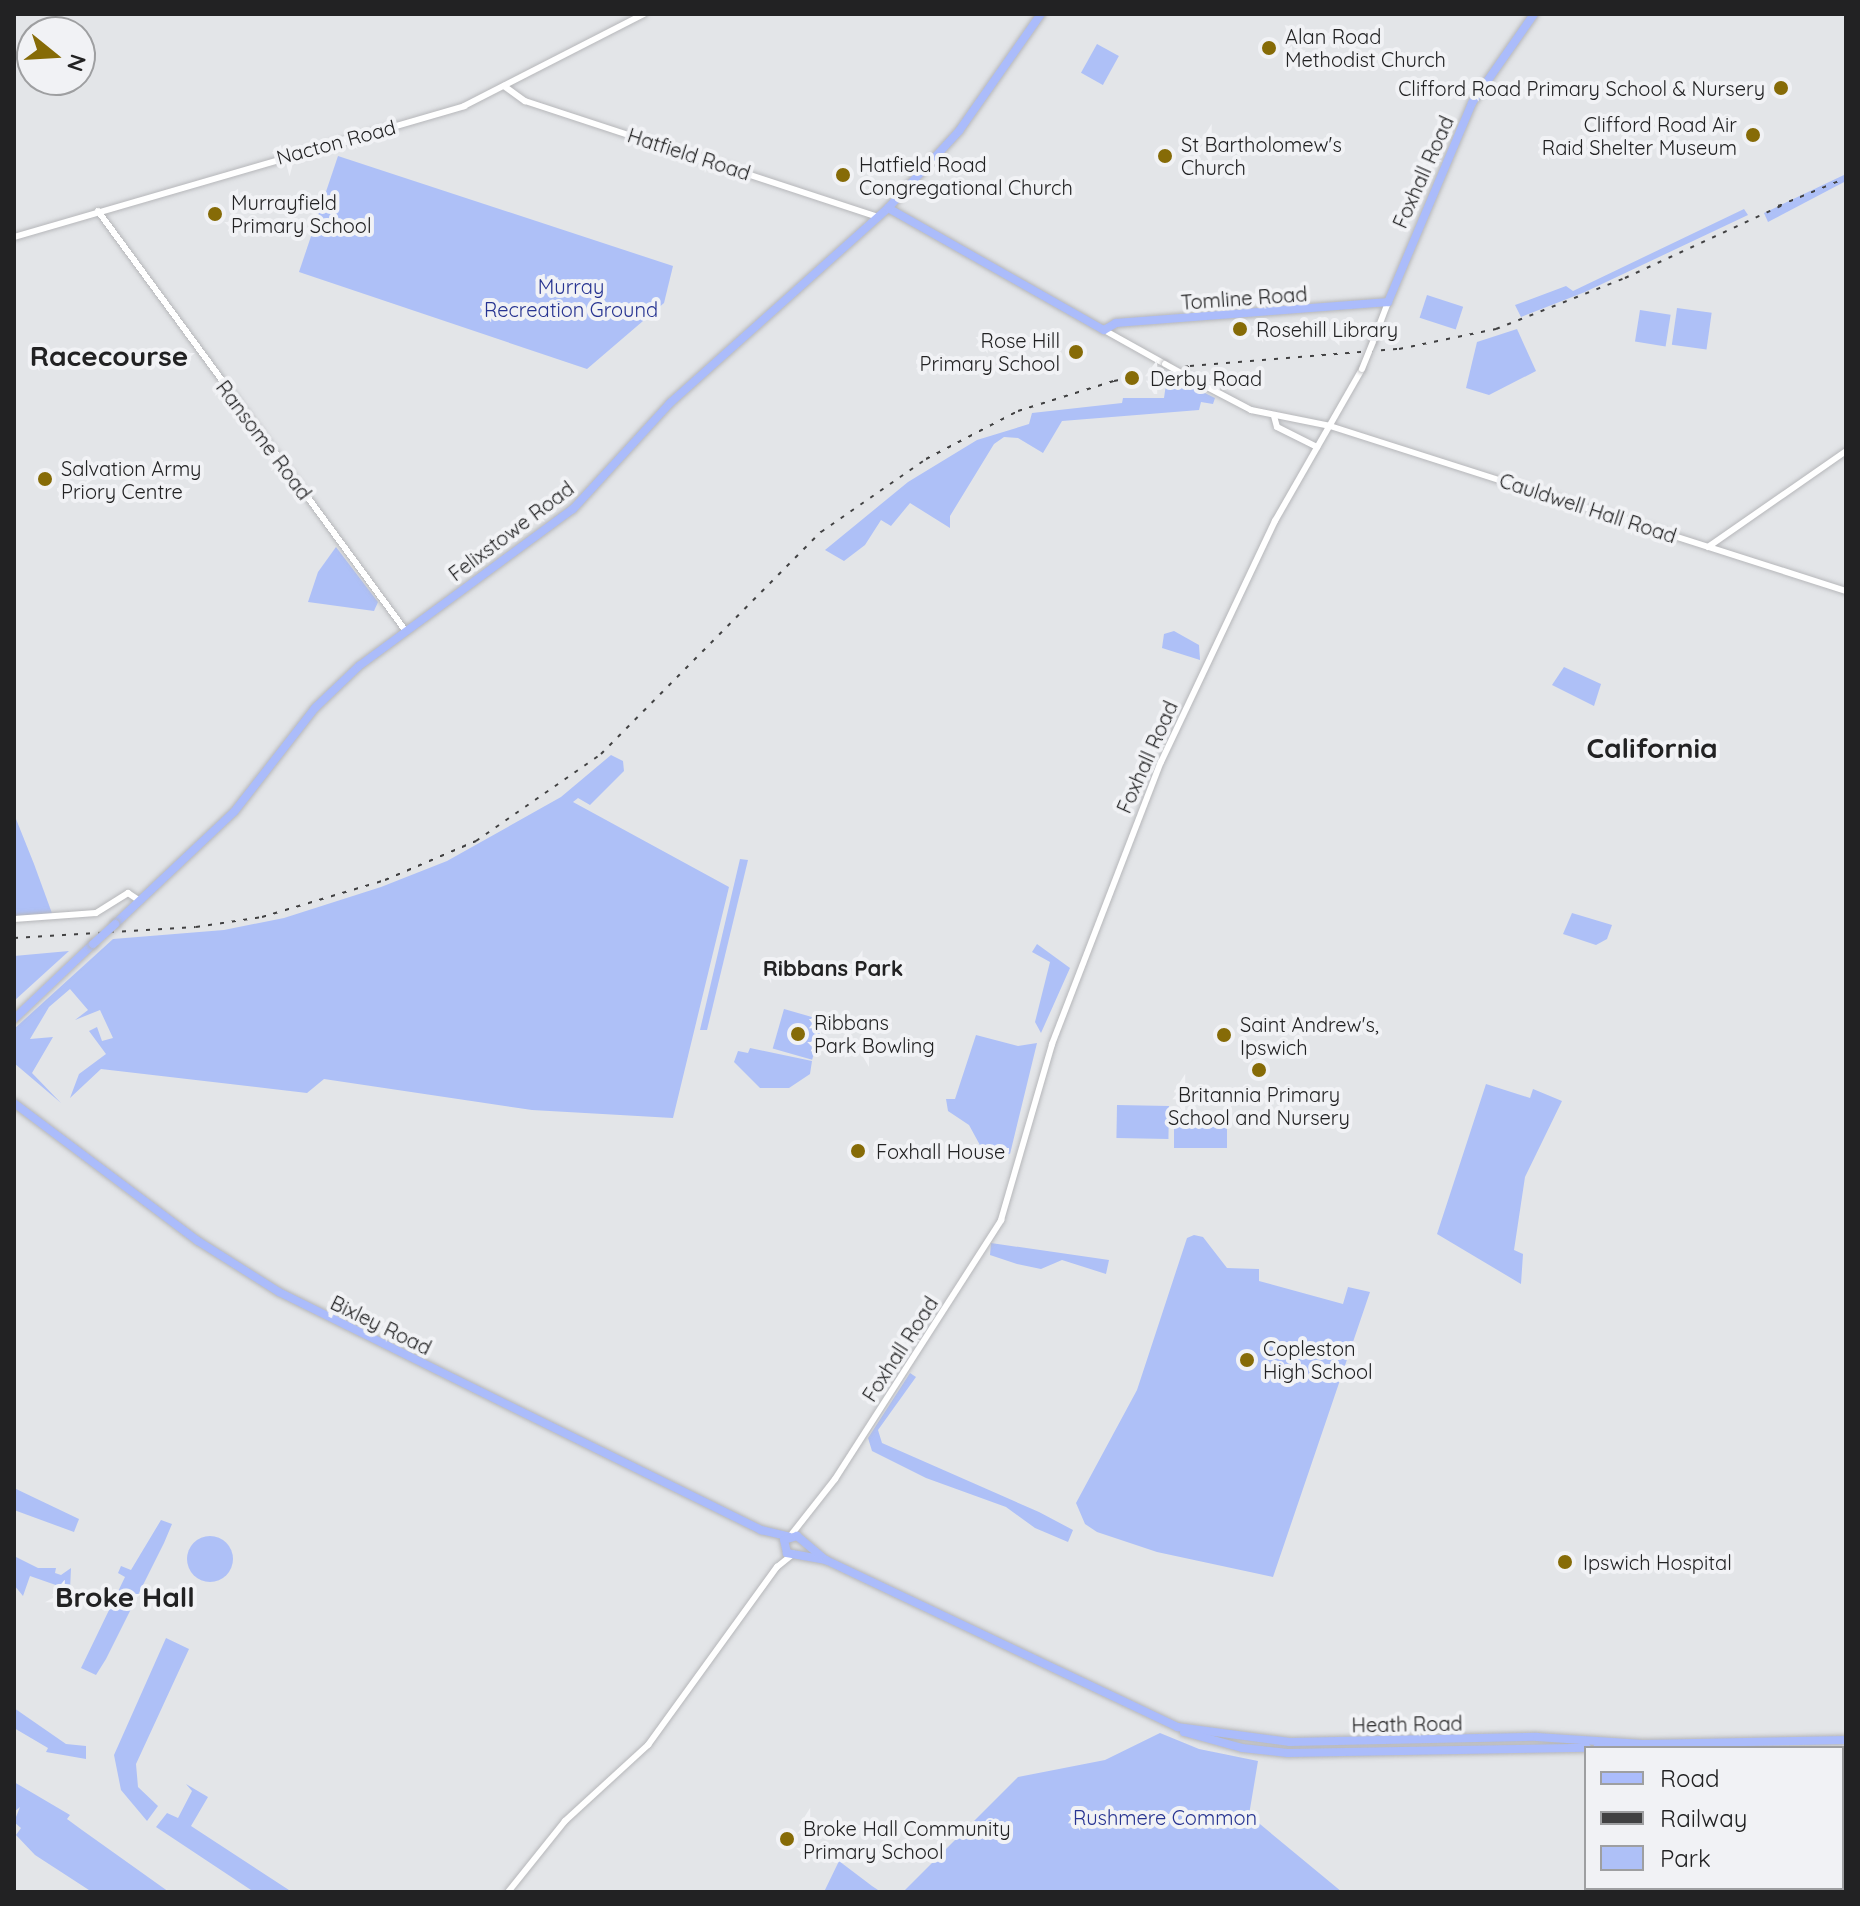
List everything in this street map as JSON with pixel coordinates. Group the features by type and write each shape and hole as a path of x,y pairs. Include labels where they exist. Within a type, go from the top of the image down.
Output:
{"main road":[{"name":"Felixstowe Road","path":"14,1019 234,812 315,708 405,630 573,509 677,396 888,208 959,131 1041,14"},
{"name":"Foxhall Road","path":"1388,302 1472,103 1534,14"},
{"path":"888,208 1104,330"},
{"name":"Tomline Road","path":"1104,330 1116,323 1388,302"},
{"name":"Bixley Road","path":"14,1103 198,1241 279,1292 761,1530 795,1554"},
{"name":"Bixley Road","path":"761,1530 802,1541"},
{"path":"784,1548 789,1536"},
{"path":"795,1554 802,1541"},
{"name":"Heath Road","path":"802,1541 826,1560 1149,1714 1220,1744 1288,1753 1584,1748"},
{"name":"Heath Road","path":"795,1554 826,1560"},
{"name":"Heath Road","path":"1177,1727 1311,1741 1588,1737 1638,1744"},
{"name":"Heath Road","path":"1618,1746 1846,1740"},
{"name":"Heath Road","path":"1834,1742 1844,1746"}],"street":[{"name":"Nacton Road","path":"14,237 251,164 359,138 464,106 644,14"},
{"name":"Hatfield Road","path":"504,86 525,101 878,217"},
{"name":"Ransome Road","path":"98,211 405,630"},
{"name":"Foxhall Road","path":"789,1536 809,1518 1001,1220 1052,1044 1130,838 1251,571 1362,369 1388,302"},
{"path":"1104,330 1241,407 1330,426"},
{"path":"1274,416 1277,427 1317,447"},
{"name":"Cauldwell Hall Road","path":"1330,426 1846,591"},
{"path":"1708,547 1846,451"},
{"path":"14,919 106,909 128,893 140,901"},
{"path":"106,909 117,923"},
{"name":"Foxhall Road","path":"802,1541 809,1518"},
{"path":"508,1892 565,1821 648,1745 777,1567 784,1548"},
{"path":"777,1567 795,1554"}],"green space":[{"path":"1097,44 1119,56 1103,85 1081,73"},
{"name":"Murray Recreation Ground","path":"338,156 673,266 664,303 587,369 299,272"},
{"path":"1846,174 1846,181 1768,222 1764,213"},
{"path":"1744,209 1748,215 1585,292 1521,317 1515,305 1566,286 1573,291"},
{"path":"1427,295 1463,307 1456,330 1420,318"},
{"path":"1677,308 1712,313 1707,350 1672,345"},
{"path":"1640,310 1671,315 1666,346 1635,342"},
{"path":"1517,329 1536,371 1489,395 1466,388 1477,342"},
{"path":"1166,384 1191,386 1215,398 1213,404 1201,402 1199,410 1062,421 1043,453 1018,438 1004,437 994,444 950,516 950,528 910,503 891,526 881,520 865,545 844,561 825,550 908,482 977,440 1029,424 1032,413 1122,403 1123,398 1164,398"},
{"path":"336,547 378,602 374,611 308,602 318,572"},
{"path":"1174,631 1199,645 1200,660 1162,648 1164,634"},
{"path":"1564,667 1601,684 1594,706 1552,685"},
{"path":"611,755 623,761 624,771 590,805 578,798 573,802 729,887 673,1118 532,1110 324,1079 307,1093 101,1069 70,1098 79,1074 106,1054 89,1031 97,1027 102,1041 113,1038 100,1010 75,1020 88,1010 70,989 49,1007 30,1039 53,1037 32,1073 61,1103 14,1063 14,1029 113,939 224,930 284,918 381,887 447,861 561,797"},
{"path":"14,814 34,864 53,916 14,919"},
{"path":"740,859 748,860 707,1030 700,1030"},
{"path":"1572,913 1612,925 1607,939 1596,945 1563,934"},
{"path":"1037,944 1070,968 1041,1033 1035,1022 1050,962 1032,952"},
{"path":"69,951 14,1001 14,956"},
{"name":"Ribbans Park Bowling","path":"784,1009 823,1020 812,1060 773,1048"},
{"path":"976,1035 1018,1046 1037,1043 1010,1154 981,1147 969,1125 948,1111 946,1099 955,1099"},
{"path":"750,1048 812,1061 810,1074 789,1088 760,1088 734,1062 738,1051 748,1053"},
{"path":"1486,1084 1530,1098 1533,1089 1562,1101 1525,1177 1514,1250 1523,1254 1521,1284 1437,1234"},
{"path":"1117,1105 1169,1106 1168,1139 1116,1138"},
{"path":"1174,1114 1227,1114 1227,1148 1174,1148"},
{"name":"Copleston High School","path":"1194,1235 1203,1237 1227,1268 1259,1269 1259,1281 1343,1304 1348,1287 1370,1292 1273,1577 1157,1552 1097,1532 1085,1524 1076,1503 1137,1390 1187,1238"},
{"path":"991,1243 1109,1260 1106,1274 1062,1260 1041,1269 990,1255"},
{"path":"910,1373 916,1377 878,1430 882,1443 1073,1530 1068,1542 1035,1528 1006,1507 926,1478 872,1451 868,1438"},
{"path":"14,1488 79,1519 74,1532 14,1510"},
{"path":"161,1520 172,1524 106,1659 96,1675 81,1668 125,1577 118,1573 121,1566 131,1570"},
{"path":"210,1536 219,1537 226,1543 232,1550 232,1568 226,1575 219,1581 210,1582 201,1581 194,1575 188,1568 187,1559 188,1550 194,1543 201,1537"},
{"path":"14,1556 38,1568 56,1568 55,1573 61,1575 71,1568 70,1590 30,1576 23,1596 14,1585"},
{"path":"166,1638 189,1649 136,1764 138,1787 158,1806 147,1821 121,1790 114,1755"},
{"path":"14,1708 66,1744 86,1746 86,1759 46,1752 48,1748 14,1728"},
{"name":"Rushmere Common","path":"1160,1733 1199,1749 1258,1761 1249,1815 1342,1892 903,1892 1018,1777 1105,1760"},
{"path":"14,1782 70,1815 67,1819 169,1892 92,1892 35,1855 16,1835 21,1828 14,1822 20,1807 14,1812"},
{"path":"186,1784 208,1797 191,1826 292,1892 254,1892 156,1827 167,1813 178,1818 192,1791"},
{"path":"839,1861 872,1886 881,1892 824,1892"}],"railway":[{"path":"1778,206 1846,178"},
{"path":"14,938 196,927 262,917 385,880 476,841 601,754 821,532 926,459 1018,411 1114,381 1190,366 1399,349 1496,329 1625,278 1787,203"}],"place":[{"name":"Alan Road Methodist Church","path":"1269,48"},
{"name":"Clifford Road Primary School & Nursery","path":"1781,88"},
{"name":"Clifford Road Air Raid Shelter Museum","path":"1753,135"},
{"name":"St Bartholomew's Church","path":"1165,156"},
{"name":"Hatfield Road Congregational Church","path":"843,175"},
{"name":"Murrayfield Primary School","path":"215,214"},
{"name":"Rosehill Library","path":"1240,329"},
{"name":"Rose Hill Primary School","path":"1076,352"},
{"name":"Derby Road","path":"1132,378"},
{"name":"Salvation Army Priory Centre","path":"45,479"},
{"name":"Ribbans Park Bowling","path":"798,1034"},
{"name":"Saint Andrew's, Ipswich","path":"1224,1035"},
{"name":"Britannia Primary School and Nursery","path":"1259,1070"},
{"name":"Foxhall House","path":"858,1151"},
{"name":"Copleston High School","path":"1247,1360"},
{"name":"Ipswich Hospital","path":"1565,1562"},
{"name":"Broke Hall Community Primary School","path":"787,1839"}],"district":[{"name":"Racecourse","path":"109,356"},
{"name":"California","path":"1652,748"},
{"name":"Ribbans Park","path":"833,969"},
{"name":"Broke Hall","path":"125,1597"}]}
